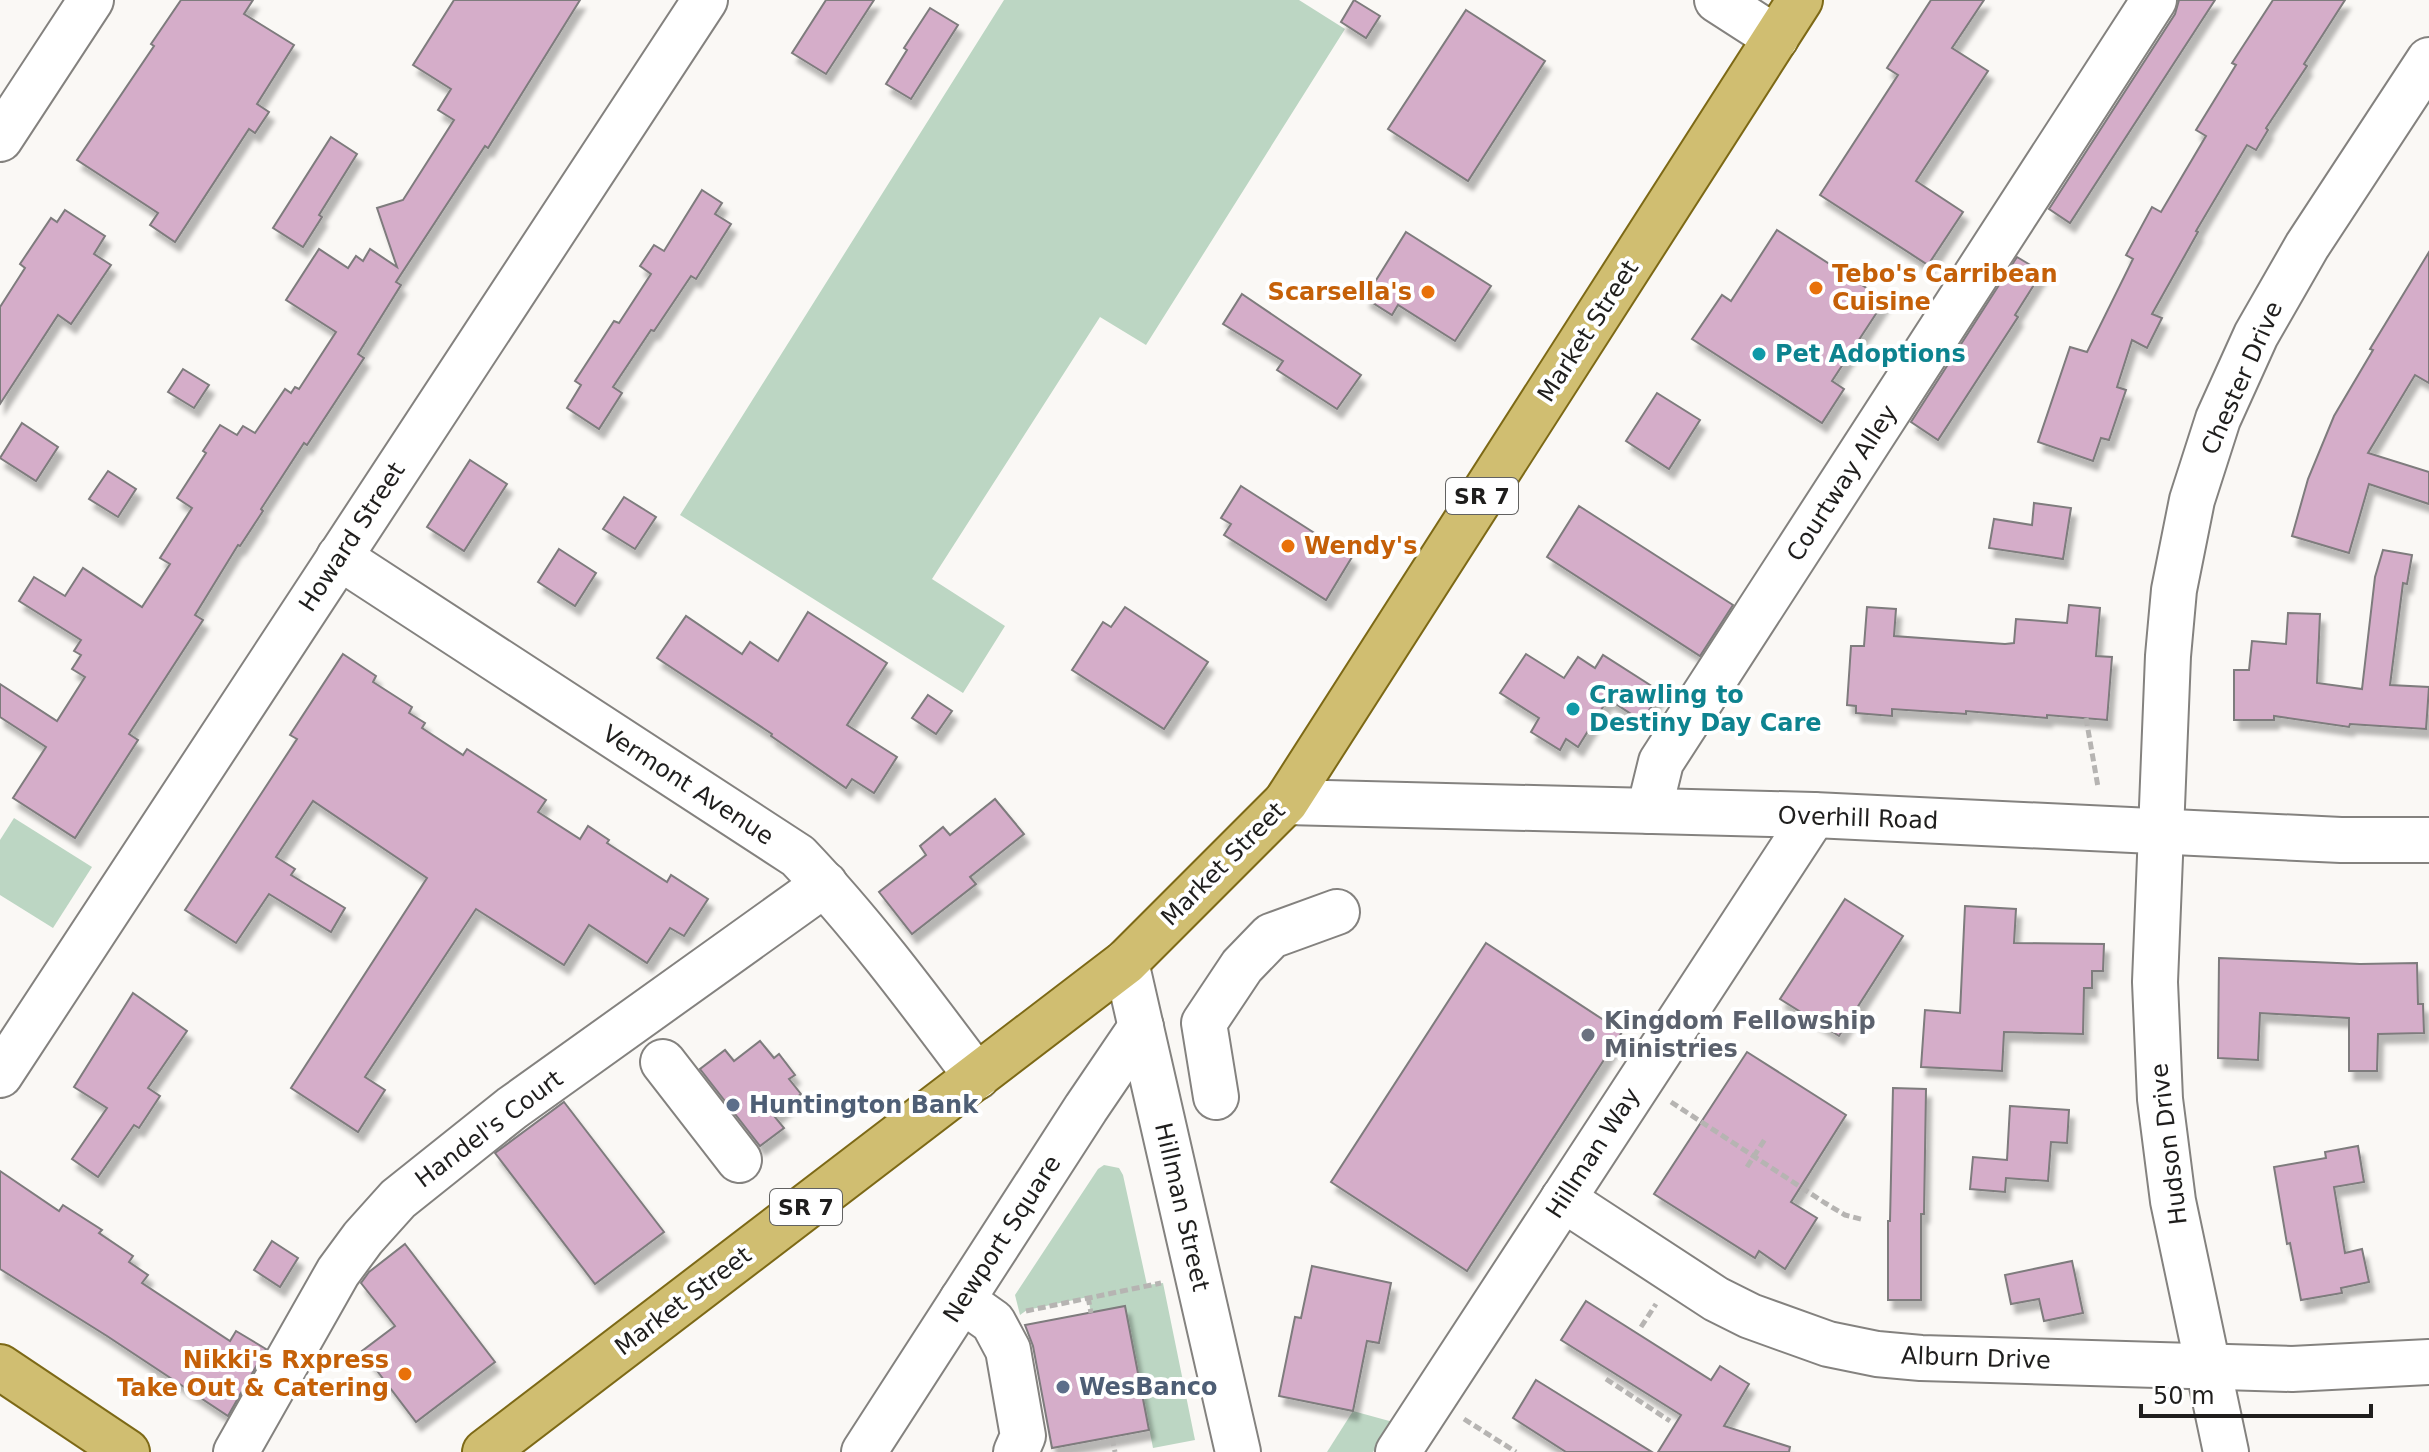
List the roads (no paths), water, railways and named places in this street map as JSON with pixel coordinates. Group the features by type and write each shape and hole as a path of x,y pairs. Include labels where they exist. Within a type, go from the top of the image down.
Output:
{"main road":[{"name":"Market Street","path":"485,1452 1126,962 1286,802 1800,0"},
{"path":"0,1367 127,1452"}],"street":[{"path":"0,139 91,0"},
{"name":"Howard Street","path":"0,1075 705,0"},
{"path":"1717,0 1776,38"},
{"name":"Courtway Alley","path":"1649,811 1661,762 2154,0"},
{"name":"Chester Drive","path":"2161,830 2168,656 2174,590 2191,503 2218,419 2256,335 2307,246 2429,60"},
{"name":"Vermont Avenue","path":"339,557 798,856 891,964 977,1077"},
{"name":"Overhill Road","path":"1286,802 1814,815 2341,840 2429,840"},
{"name":"Hillman Way","path":"1398,1452 1814,815"},
{"name":"Hudson Drive","path":"2161,830 2155,982 2160,1099 2173,1201 2226,1452"},
{"name":"Handel's Court","path":"236,1452 338,1272 398,1199 512,1108 825,884"},
{"path":"1216,1097 1204,1023 1242,966 1271,936 1337,912"},
{"name":"Hillman Street","path":"1126,962 1238,1452"},
{"name":"Newport Square","path":"864,1452 1141,1027"},
{"path":"663,1062 739,1160"},
{"name":"Alburn Drive","path":"1563,1199 1716,1299 1750,1316 1828,1344 1877,1354 1921,1358 2292,1369 2429,1362"},
{"path":"962,1300 993,1322 1012,1363 1023,1436 1016,1452"}],"place":[{"name":"Tebo's Carribean Cuisine","path":"1816,288"},
{"name":"Scarsella's","path":"1428,292"},
{"name":"Pet Adoptions","path":"1759,354"},
{"name":"Wendy's","path":"1288,546"},
{"name":"Crawling to Destiny Day Care","path":"1573,709"},
{"name":"Kingdom Fellowship Ministries","path":"1588,1035"},
{"name":"Huntington Bank","path":"733,1105"},
{"name":"Nikki's Rxpress Take Out & Catering","path":"405,1374"},
{"name":"WesBanco","path":"1063,1387"}]}
